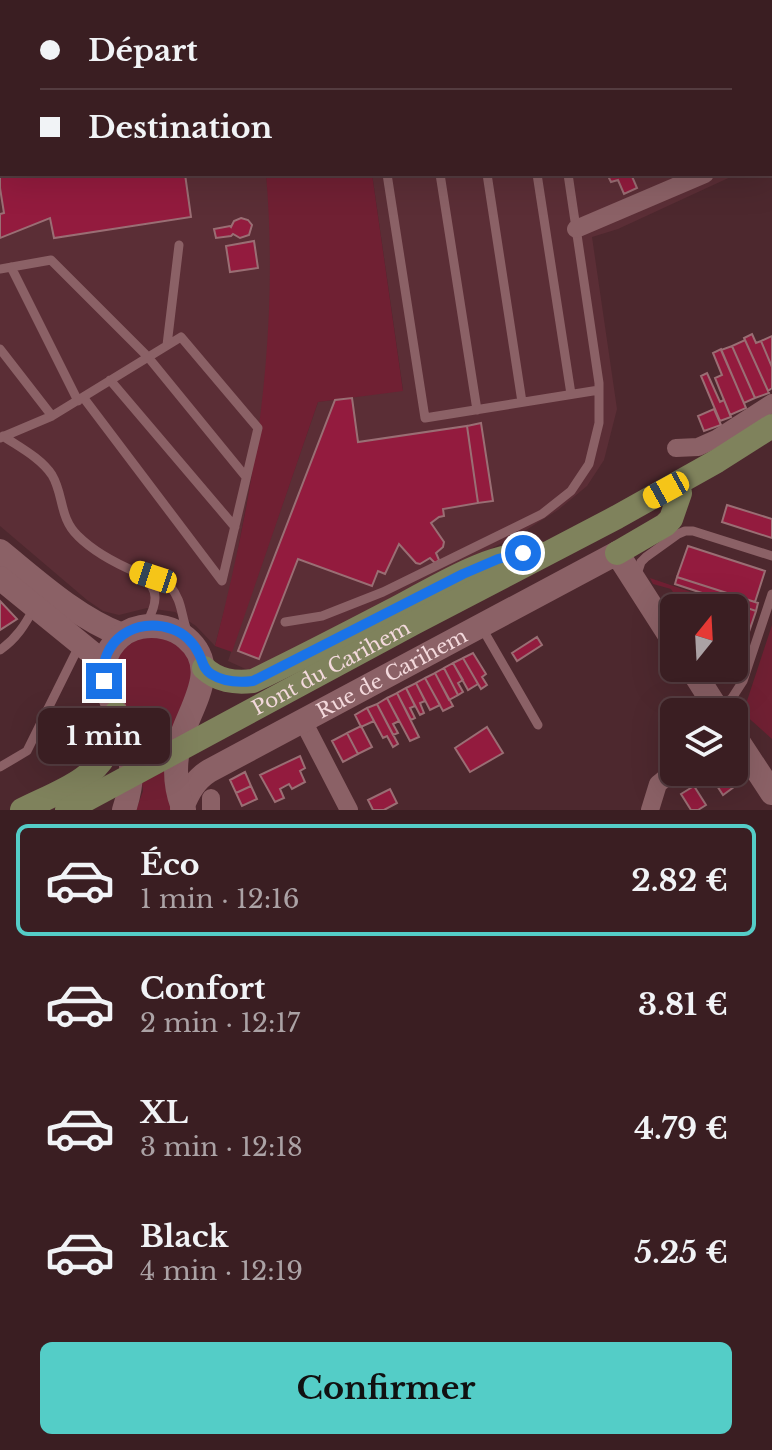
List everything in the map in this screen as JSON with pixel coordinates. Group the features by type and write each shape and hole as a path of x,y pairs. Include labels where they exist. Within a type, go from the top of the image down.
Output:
{"main road":[{"name":"Rue de Carihem","path":"606,538 772,426"},
{"path":"606,538 665,525 671,519 680,493 772,443"},
{"name":"Pont du Carihem","path":"88,810 549,553 606,538"},
{"name":"Pont du Carihem","path":"67,810 459,605 606,538"},
{"path":"204,668 211,675 233,682 253,681 463,574 514,554 549,553"},
{"path":"22,810 75,783 99,764 110,744 116,713"}],"street":[{"path":"576,229 700,176"},
{"path":"676,448 698,447 716,439 772,403"},
{"path":"606,538 660,620"},
{"name":"Rue de Carihem","path":"183,809 192,786 203,775 481,625 606,538"},
{"path":"0,551 81,643 103,662"},
{"path":"0,578 99,625 131,631 161,626 172,629 193,644 204,668 176,762 175,780 183,809"},
{"path":"124,810 131,784 131,769 127,743 105,688 103,662 113,644 131,631"},
{"path":"303,721 349,810"},
{"path":"748,756 772,793"},
{"path":"650,810 660,782"}],"lane":[{"path":"387,176 425,418 599,390"},
{"path":"440,176 477,410"},
{"path":"487,176 522,402"},
{"path":"537,176 571,394"},
{"path":"285,622 322,616 383,592 542,514 571,491 589,464 599,423 599,390 568,176"},
{"path":"167,345 179,245"},
{"path":"0,269 51,260 148,357 246,477"},
{"path":"2,437 52,416 80,399 167,345 181,337 258,428 222,581 80,399 11,267"},
{"path":"0,349 52,416"},
{"path":"110,380 235,527"},
{"path":"2,437 47,468 53,476 68,525 76,534 97,552 163,582 176,593 193,644"},
{"path":"636,583 637,570 646,557 685,531 701,532 772,556"},
{"path":"131,631 146,622 156,597 149,581 136,572"},
{"path":"732,698 743,681 772,594"},
{"path":"0,650 10,644 22,629 40,597"},
{"path":"481,625 538,725"},
{"path":"0,767 27,751 81,643"}],"shaded area":[{"path":"0,176 266,176 270,213 270,322 261,424 233,577 215,646 196,626 175,612 147,608 119,615 103,611 0,526"},
{"path":"266,176 372,176 403,391 318,402 232,652 215,646 242,530 261,412 270,294"},
{"path":"372,176 733,176 618,229 592,237 617,409 604,460 587,486 558,510 518,535 250,671 228,661 318,402 403,390"},
{"path":"650,578 697,594 674,594 671,589 653,584"},
{"path":"772,625 772,739 748,717 748,698"},
{"path":"151,634 183,649 191,660 195,677 163,768 173,810 136,810 143,791 138,752 112,680 118,654 133,639"}],"building":[{"path":"0,176 185,176 191,217 54,238 50,218 0,238 0,214 4,213"},
{"path":"608,176 632,176 637,188 624,194 618,180 611,182"},
{"path":"241,218 252,225 249,235 240,238 233,234 216,238 214,229 231,227 234,221"},
{"path":"254,241 258,268 230,272 226,246"},
{"path":"752,334 756,343 761,341 772,367 772,388 768,391 744,338"},
{"path":"772,336 772,367 761,341"},
{"path":"745,340 769,393 755,398 732,346"},
{"path":"732,346 755,398 744,403 721,350"},
{"path":"721,349 746,408 730,415 715,378 722,375 713,353"},
{"path":"707,373 720,402 724,400 731,417 720,421 701,376"},
{"path":"352,398 358,442 467,426 478,503 443,509 444,516 431,523 444,542 436,553 439,560 435,563 430,558 416,563 399,544 385,574 378,571 372,586 298,559 259,659 238,651 335,400"},
{"path":"714,409 721,425 704,431 698,416"},
{"path":"481,423 493,501 478,503 467,426"},
{"path":"727,505 772,519 772,538 722,522"},
{"path":"688,546 765,571 755,602 748,600 748,594 730,594 677,577"},
{"path":"677,577 730,594 705,594 675,584"},
{"path":"748,600 758,603 756,611 748,608"},
{"path":"0,601 17,619 0,630"},
{"path":"748,608 756,611 748,635"},
{"path":"537,637 542,645 517,661 512,653"},
{"path":"473,653 486,674 482,677 487,685 481,689 463,658"},
{"path":"463,658 478,684 468,690 453,663"},
{"path":"453,663 463,680 458,683 463,692 458,695 444,668"},
{"path":"444,668 458,695 449,700 435,673"},
{"path":"435,673 453,706 443,711 425,678"},
{"path":"425,678 440,705 430,710 416,683"},
{"path":"416,683 425,701 420,703 424,713 420,715 406,688"},
{"path":"406,688 415,706 410,708 415,718 411,720 397,693"},
{"path":"397,693 419,737 410,741 387,698"},
{"path":"387,698 399,721 393,724 398,733 393,735 377,704"},
{"path":"377,704 398,744 393,747 387,736 383,738 367,708"},
{"path":"367,708 374,721 361,727 355,715"},
{"path":"361,726 372,747 358,754 347,733"},
{"path":"487,727 503,753 470,772 455,748"},
{"path":"347,733 358,754 343,762 332,741"},
{"path":"300,756 305,768 300,771 305,782 292,789 289,784 280,789 284,798 275,802 260,775"},
{"path":"245,772 251,786 236,793 230,780"},
{"path":"251,786 257,799 242,806 236,793"},
{"path":"694,786 706,805 691,810 681,794"},
{"path":"717,786 735,786 723,795"},
{"path":"390,789 397,803 384,810 373,810 368,800"}],"route":[{"path":"104,681 103,662 106,654 122,635 140,627 161,626 179,632 193,644 204,668 211,675 233,682 253,681 463,574 498,559 523,553"}]}
